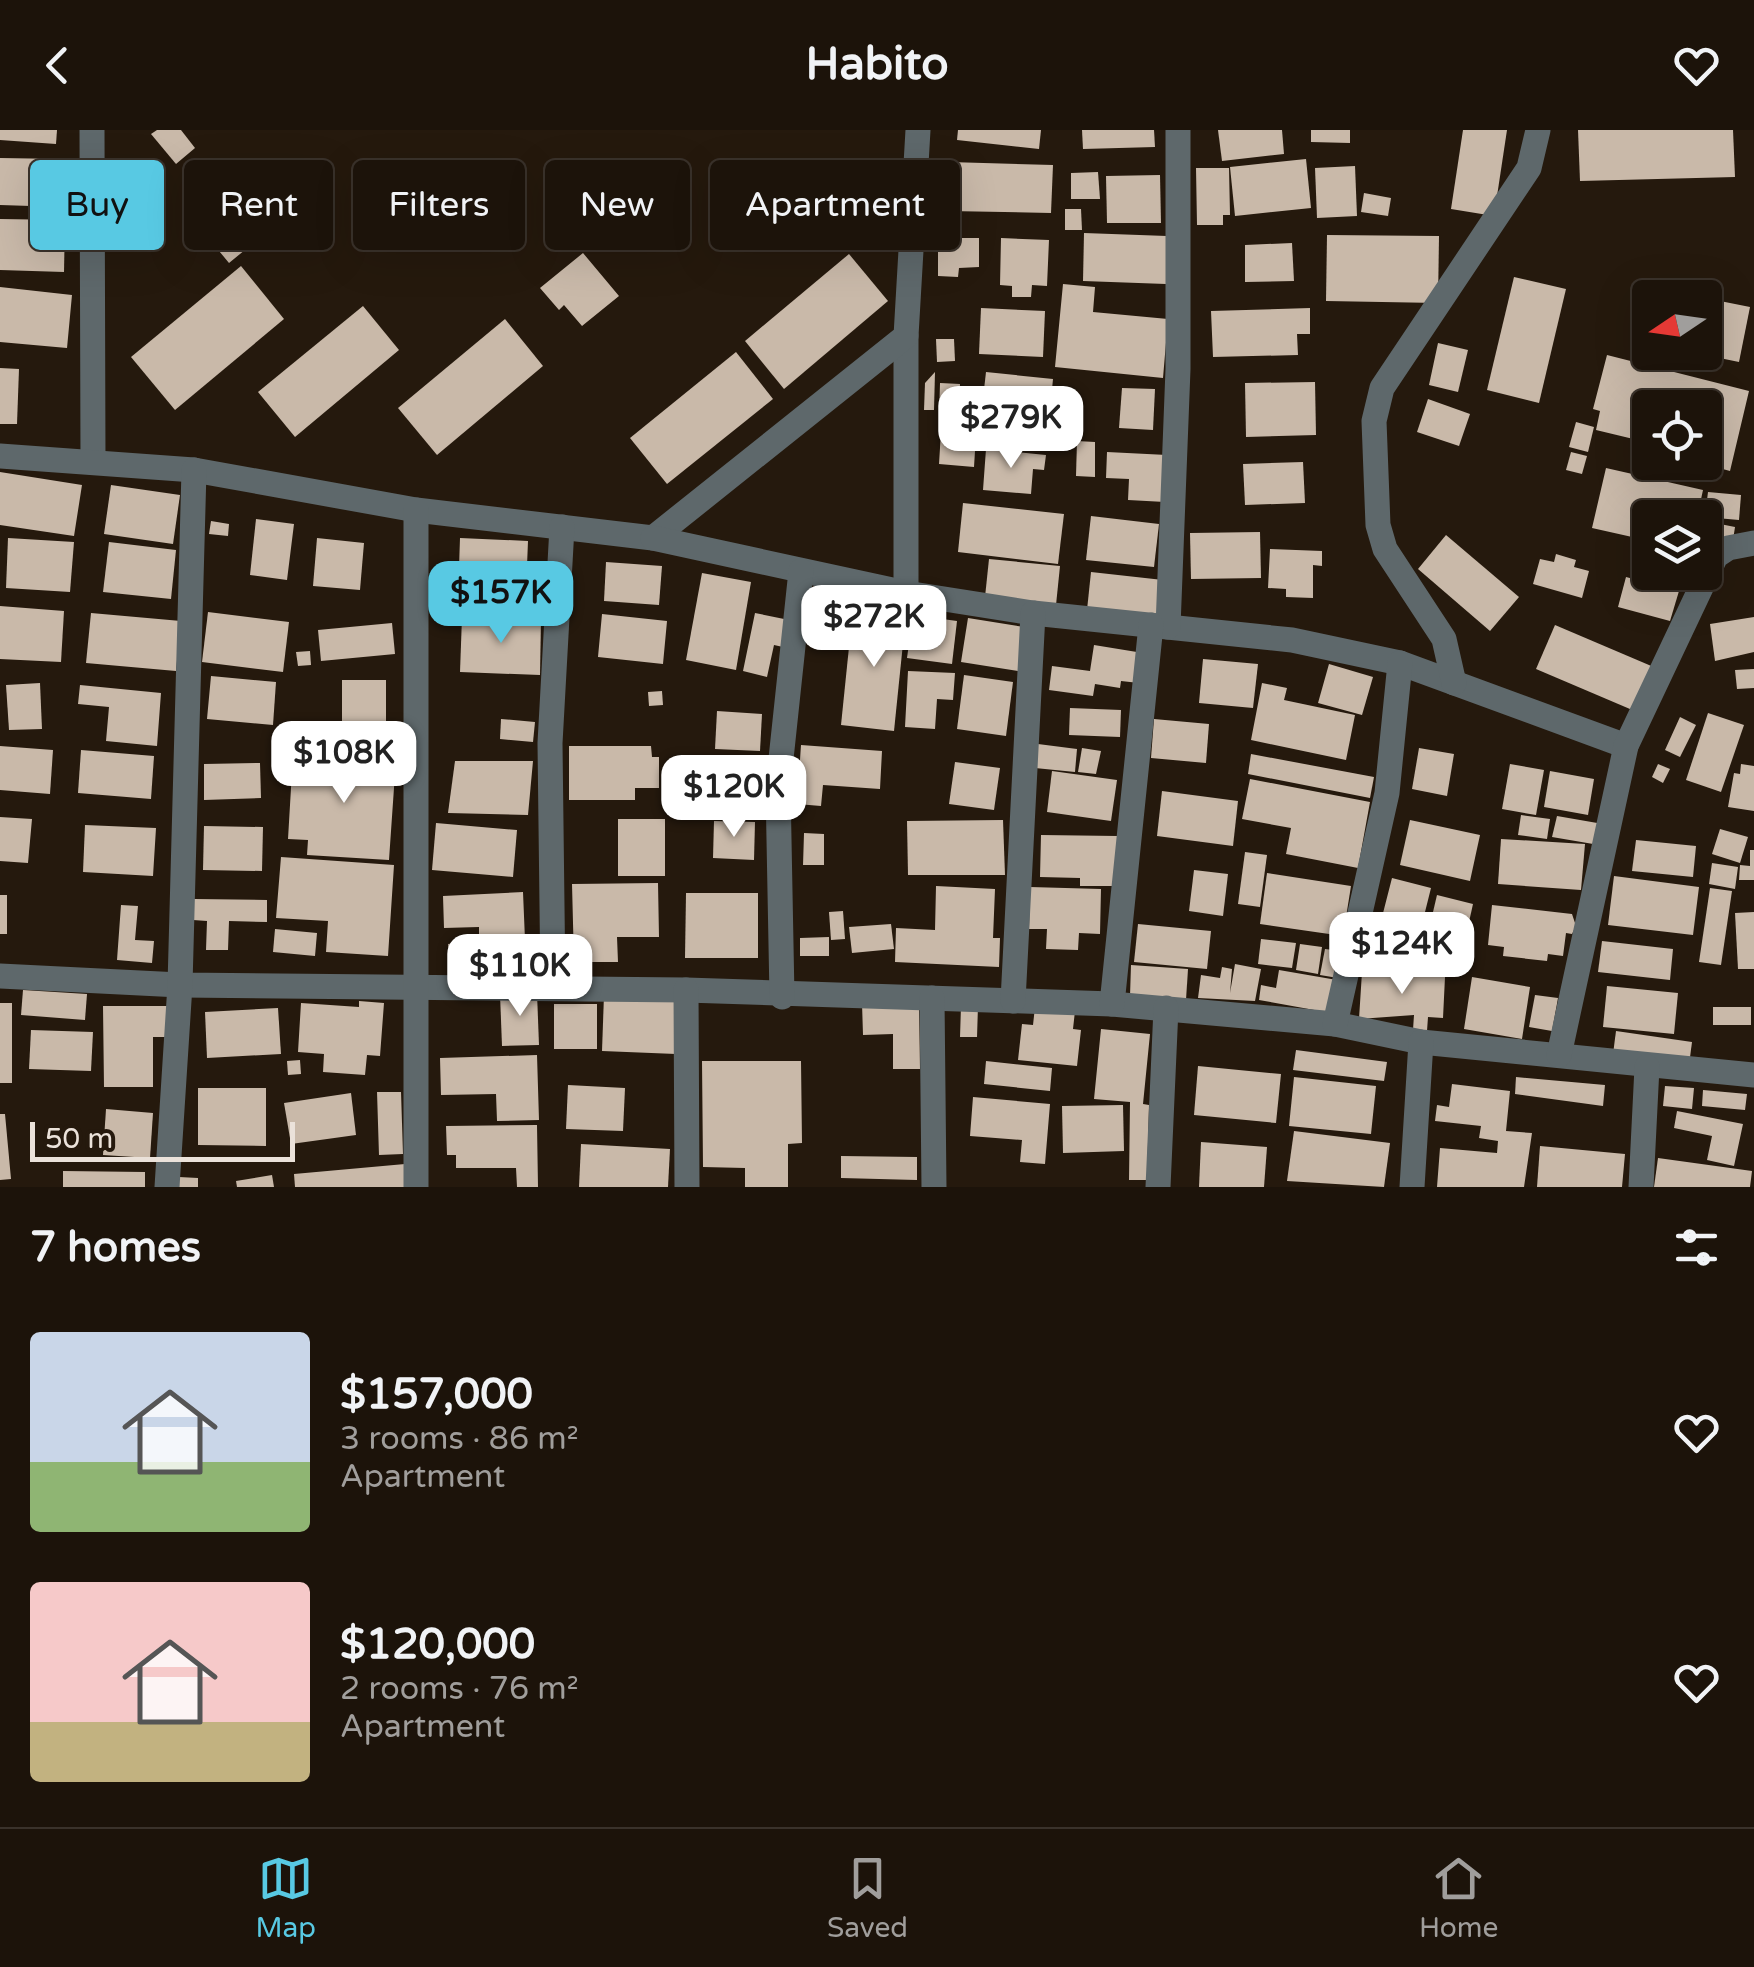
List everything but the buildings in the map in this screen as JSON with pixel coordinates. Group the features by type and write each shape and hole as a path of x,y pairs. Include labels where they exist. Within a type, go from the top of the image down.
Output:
{"street":[{"path":"92,130 93,461"},
{"path":"906,593 906,336 918,130"},
{"path":"1112,1004 1159,626 1178,369 1178,130"},
{"path":"1454,683 1444,638 1385,549 1378,526 1374,421 1382,388 1529,168 1538,130"},
{"path":"653,538 906,336"},
{"path":"0,456 194,470 416,510 653,538 906,593 1033,613 1292,640 1400,663 1626,746"},
{"path":"168,1187 180,985 194,470"},
{"path":"416,510 416,1187"},
{"path":"552,988 550,744 562,527"},
{"path":"1559,1055 1626,746 1716,556 1728,548 1754,543"},
{"path":"782,997 778,787 801,571"},
{"path":"1013,1000 1033,613"},
{"path":"1335,1024 1387,793 1400,663"},
{"path":"0,976 180,985 686,990 782,997 1112,1004 1335,1024 1421,1042 1754,1076"},
{"path":"686,990 687,1187"},
{"path":"932,998 934,1187"},
{"path":"1158,1187 1166,1008"},
{"path":"1412,1187 1421,1042"},
{"path":"1641,1187 1647,1067"}]}
